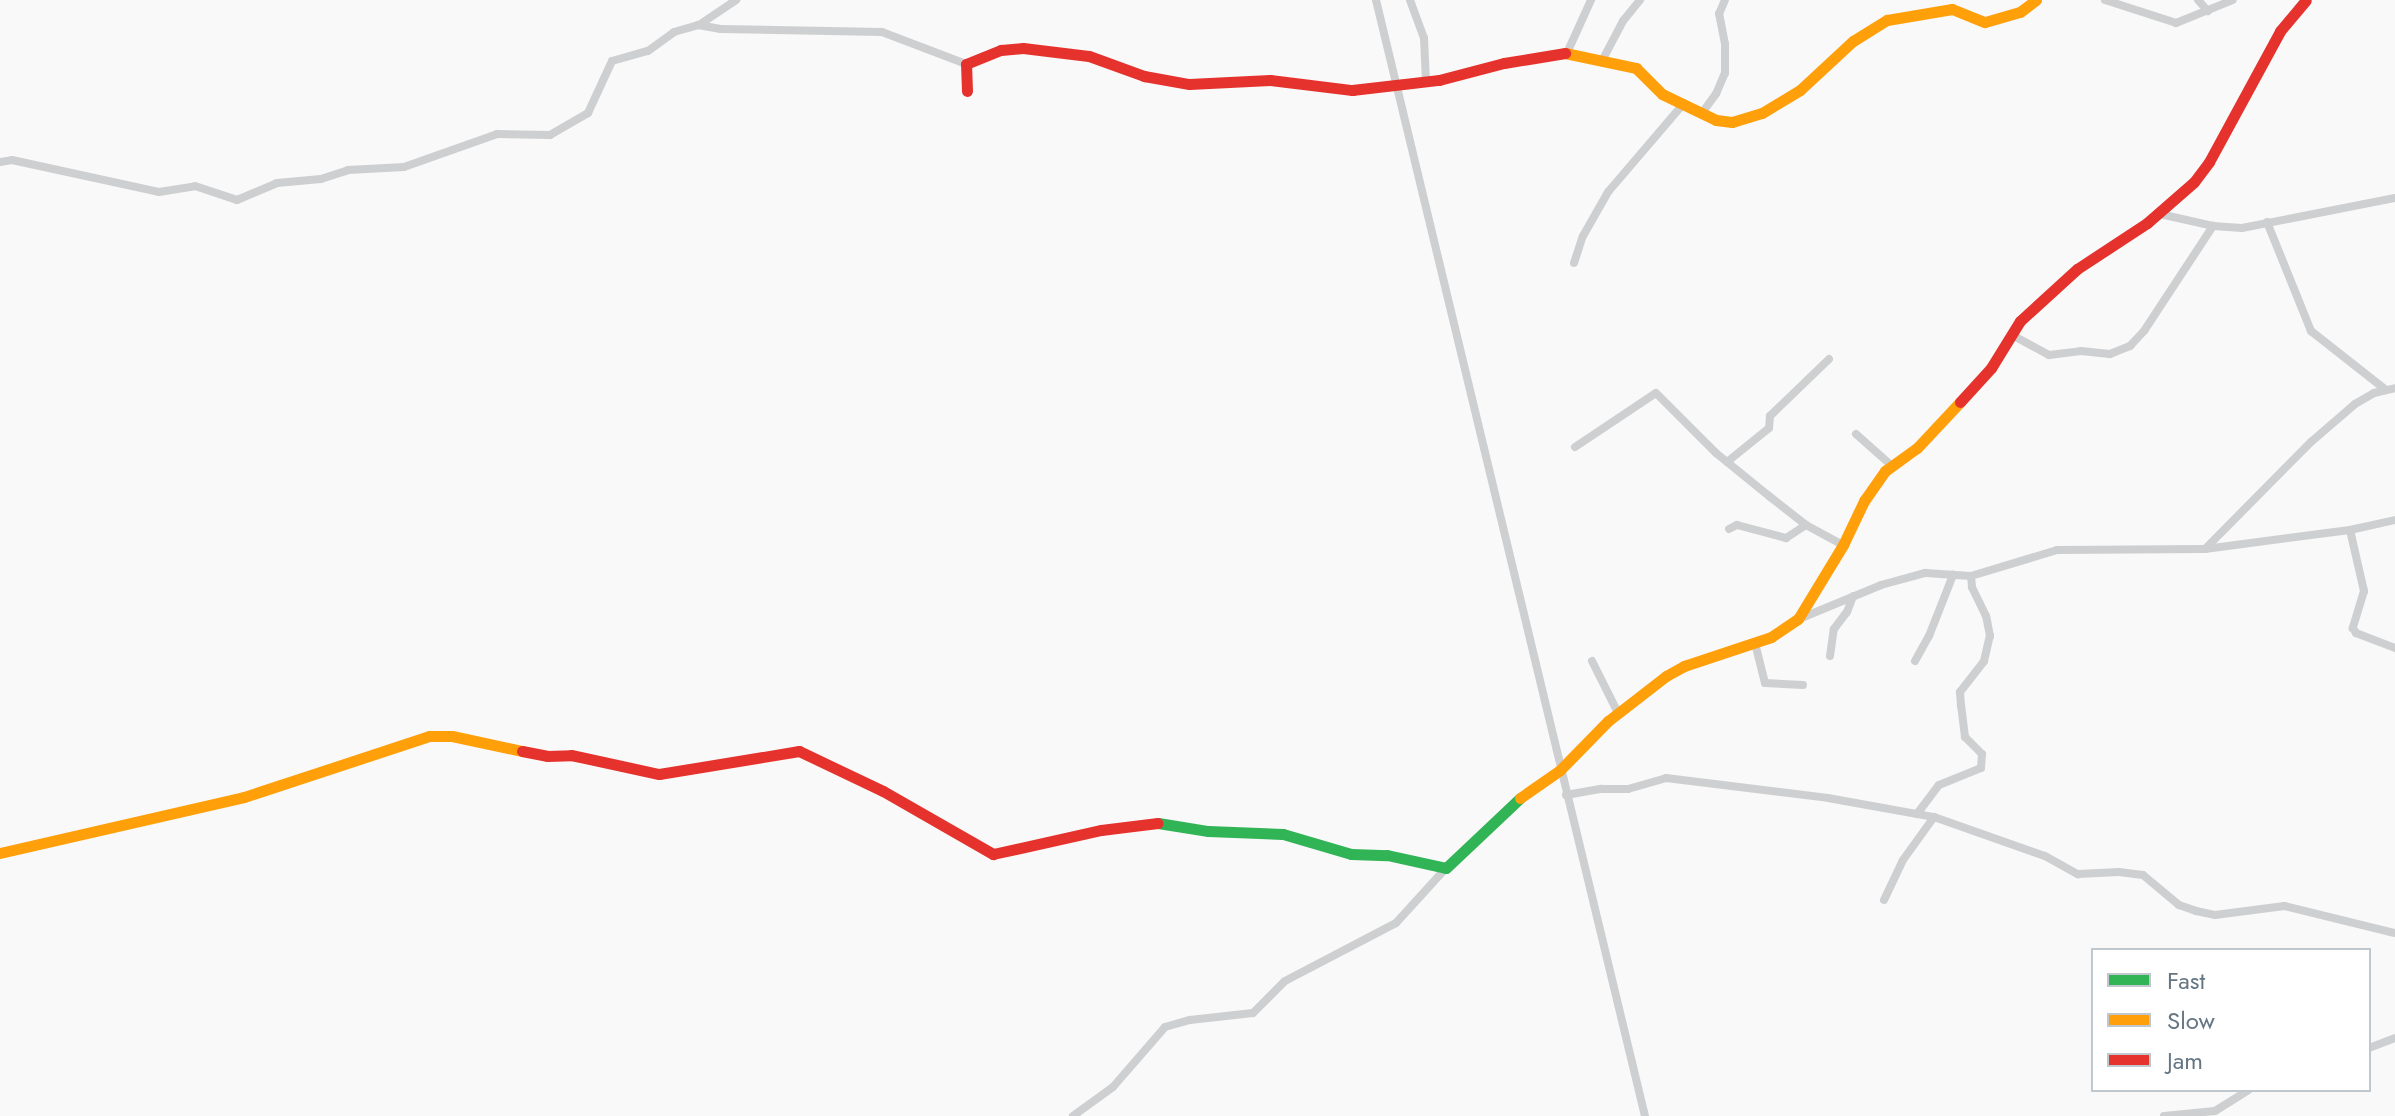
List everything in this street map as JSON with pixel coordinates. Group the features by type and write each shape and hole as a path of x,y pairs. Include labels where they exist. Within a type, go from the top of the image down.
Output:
{"street":[{"path":"0,162 12,160 159,192 195,186 237,200 277,183 321,179 348,170 404,167 497,134 550,135 588,113 612,61 648,51 674,32 698,25 736,0"},
{"path":"1376,0 1645,1116"},
{"path":"1410,0 1424,38 1426,82"},
{"path":"1567,53 1591,0"},
{"path":"1603,59 1623,21 1640,0"},
{"path":"1702,113 1716,94 1725,73 1725,44 1719,14 1725,0"},
{"path":"698,25 721,29 882,32 966,64 1001,50 1023,48 1066,56 1089,56 1144,76 1189,84 1270,80 1352,90 1426,82 1504,63 1567,53 1636,68 1662,94 1702,113 1732,122 1762,113 1800,90 1853,41 1887,20 1952,9 1985,22 2020,12 2036,0"},
{"path":"2105,0 2168,22 2183,22 2233,0"},
{"path":"2198,0 2208,11"},
{"path":"1798,619 1843,545 1864,501 1892,466 1917,448 1991,368 2012,335 2042,298 2077,269 2160,214 2178,199 2209,162 2280,31 2306,0"},
{"path":"966,64 967,91"},
{"path":"1574,263 1583,236 1608,192 1684,103"},
{"path":"2160,214 2213,226 2242,228 2395,198"},
{"path":"2267,222 2311,331 2390,389"},
{"path":"2012,335 2049,355 2081,351 2110,354 2130,346 2144,331 2213,226"},
{"path":"1727,462 1769,428 1770,416 1829,359"},
{"path":"2205,549 2311,442 2355,404 2390,389"},
{"path":"1575,447 1656,393 1727,462 1806,525 1843,545"},
{"path":"1856,434 1892,466"},
{"path":"1073,1116 1113,1087 1165,1027 1190,1020 1253,1013 1285,981 1396,923 1497,818 1536,784 1560,770 1618,713 1677,669 1755,643 1798,619 1853,596 1925,573 1971,576 2057,550 2205,549 2350,530 2395,520"},
{"path":"1729,529 1737,525 1786,538 1806,525"},
{"path":"2350,530 2364,591 2353,628 2356,633 2395,648"},
{"path":"1915,661 1929,636 1953,575"},
{"path":"1917,814 1939,785 1981,768 1982,754 1965,737 1960,692 1984,661 1990,636 1971,576"},
{"path":"1830,656 1834,629 1847,612 1853,596"},
{"path":"1755,643 1765,683 1803,685"},
{"path":"1592,661 1618,713"},
{"path":"0,853 244,797 429,736 463,738 535,754 571,755 659,774 799,751 883,791 993,854 1101,830 1168,822 1208,831 1283,834 1351,854 1387,855 1446,868"},
{"path":"1566,795 1679,778 1828,798 1934,817 2045,856 2078,874 2119,872 2143,875 2179,905 2196,911 2215,915 2284,906 2395,933"},
{"path":"1884,900 1903,860 1934,817"},
{"path":"2371,1047 2395,1038"},
{"path":"2164,1116 2215,1111 2245,1092"}],"traffic: fast":[{"path":"1158,823 1208,831 1283,834 1351,854 1387,855 1446,868 1520,798"}],"traffic: slow":[{"path":"1565,53 1636,68 1662,94 1716,120 1732,122 1762,113 1800,90 1853,41 1887,20 1952,9 1985,22 2020,12 2036,0"},
{"path":"1520,798 1560,770 1608,721 1666,676 1684,666 1771,637 1798,619 1843,545 1864,501 1885,471 1917,448 1960,402"},
{"path":"0,853 244,797 429,736 452,736 522,751"}],"traffic: jam":[{"path":"1960,402 1991,368 2020,321 2077,269 2147,223 2194,182 2209,162 2280,31 2306,0"},
{"path":"967,91 966,64 1001,50 1023,48 1089,56 1144,76 1189,84 1270,80 1352,90 1439,80 1504,63 1565,53"},
{"path":"522,751 547,756 571,755 659,774 799,751 883,791 993,854 1101,830 1158,823"}]}
